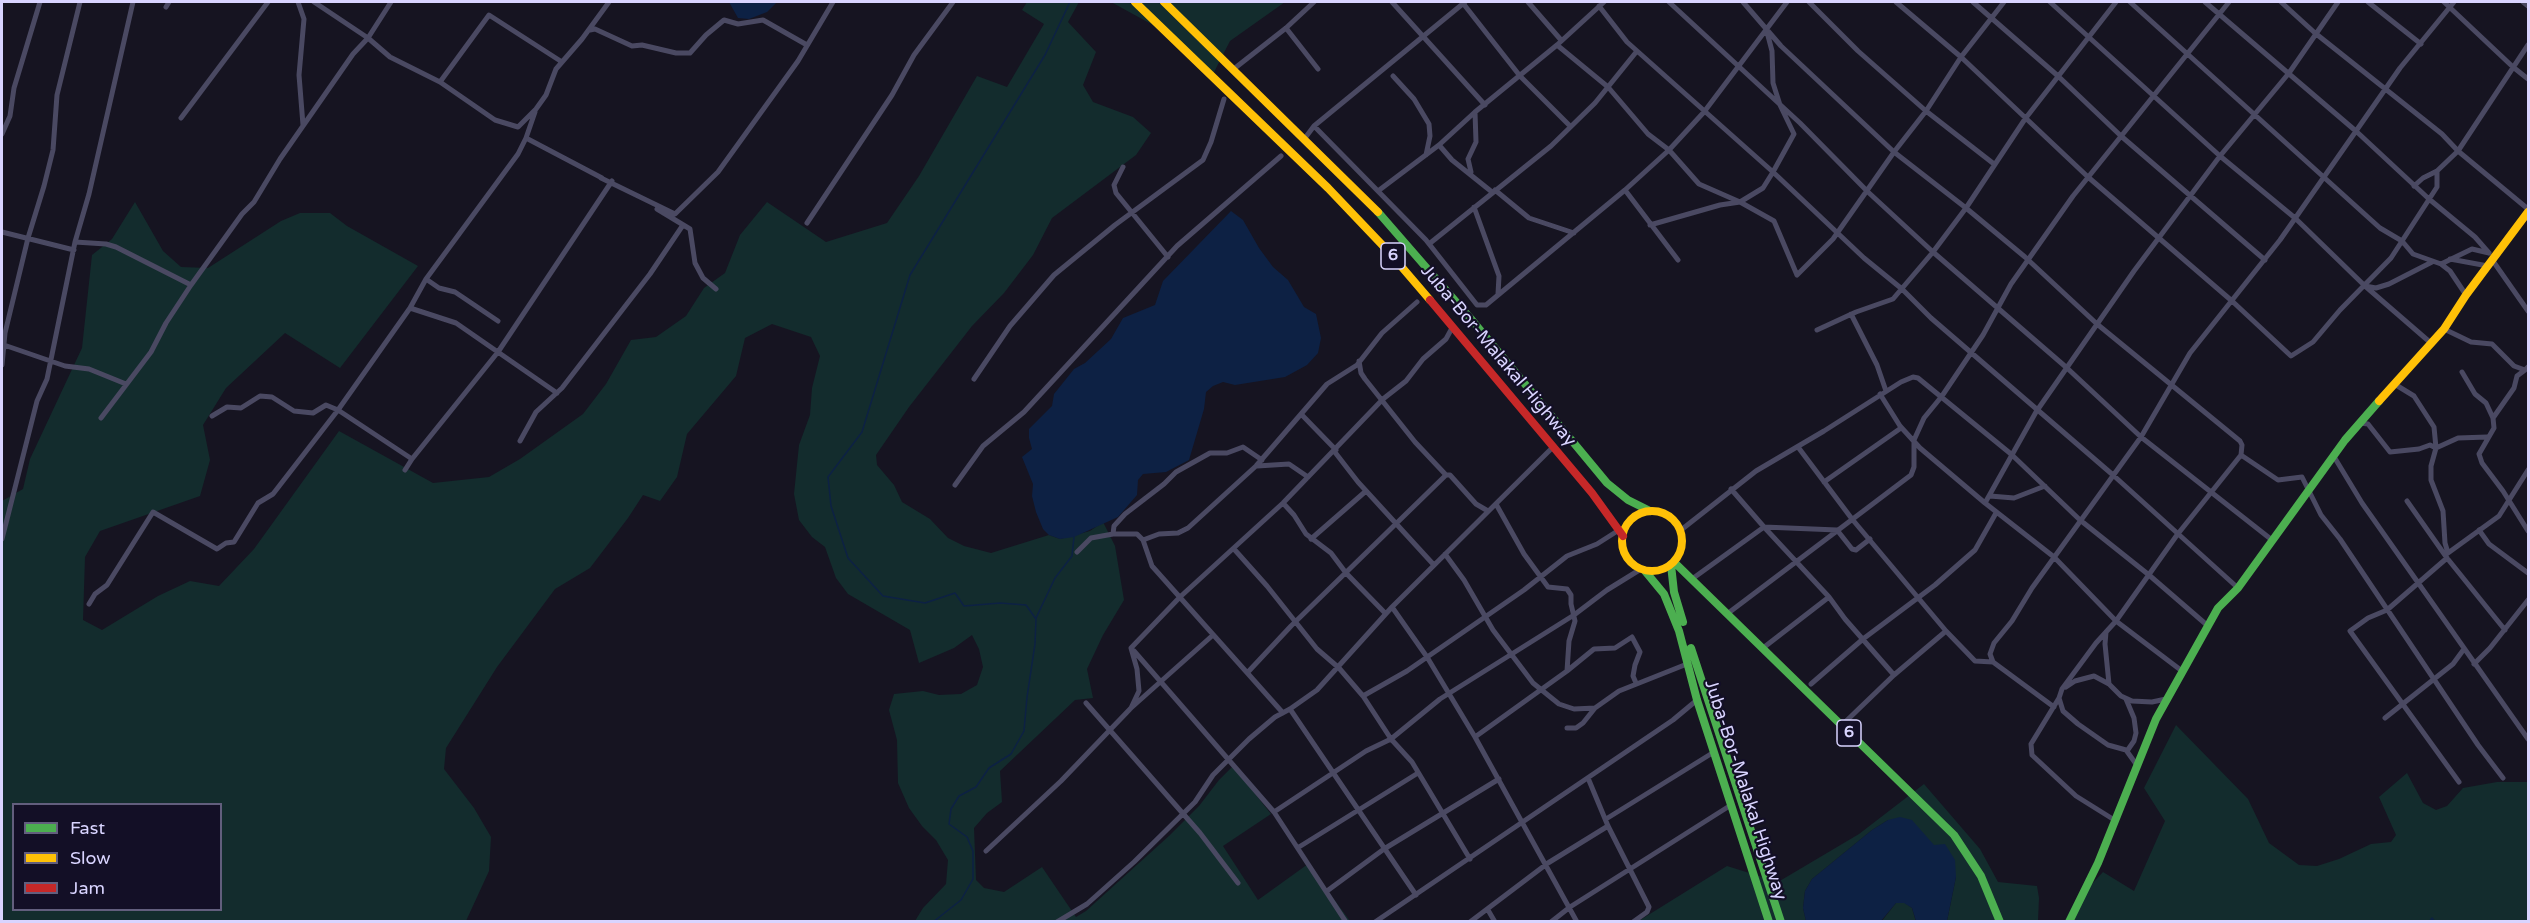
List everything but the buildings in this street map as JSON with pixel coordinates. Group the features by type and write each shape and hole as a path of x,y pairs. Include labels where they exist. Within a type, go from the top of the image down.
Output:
{"main road":[{"name":"Juba-Bor-Malakal Highway","path":"1135,2 1328,188 1388,251 1597,499 1621,533 1626,556 1643,570 1664,594 1672,610 1697,700 1769,921"},
{"name":"Juba-Bor-Malakal Highway","path":"1164,2 1234,68 1379,213 1428,268 1607,483 1628,500 1650,511 1666,514 1675,521 1681,530 1681,551 1672,564 1674,592 1781,921"},
{"path":"2069,921 2116,821 2136,764 2166,699 2218,608 2238,588 2309,493 2333,455 2432,345 2529,210"},
{"path":"1621,533 1632,519 1650,511"},
{"path":"1643,570 1660,570 1672,564"},
{"name":"6","path":"1672,564 1692,579 1954,835 1981,876 2000,921"}],"street":[{"path":"2,134 10,116 14,88 40,2"},
{"path":"2,365 5,333 28,237 51,159 57,95 80,2"},
{"path":"2,539 37,401 47,379 75,242 89,194 133,2"},
{"path":"181,118 268,2"},
{"path":"298,2 304,18 299,75 303,125"},
{"path":"314,2 368,38 390,57 440,82 495,120 518,127 536,109 546,95 556,69 609,2"},
{"path":"101,418 151,352 166,323 191,285 242,214 254,202 303,125 353,54 368,38 391,2"},
{"path":"600,178 675,214 718,172 807,45 833,2"},
{"path":"807,223 892,95 914,55 953,2"},
{"path":"1234,68 1286,28 1314,2"},
{"path":"1392,2 1485,105"},
{"path":"1305,138 1314,126 1463,2 1520,76 1570,126"},
{"path":"1528,2 1559,42 1608,87 1648,134 1669,150 1699,184 1740,202 1774,221 1797,275 1837,233 1926,111 1961,57 2004,2"},
{"path":"1669,2 1933,252 2067,368 2141,437 2272,540"},
{"path":"1743,2 1766,31 1894,152 1966,207 2025,257 2097,324 2172,384 2187,400 2240,441 2241,455 2212,494 2177,534 2116,621 2062,689 2054,707 2031,744 2032,755 2076,796 2116,821"},
{"path":"1314,126 1429,244 1477,305 1486,305 1625,190 1669,150 1704,112 1787,2"},
{"path":"1809,2 1858,51 1926,111 1994,164"},
{"path":"1896,2 1961,57 2088,177 2232,301 2291,356 2313,342 2340,310 2391,258 2437,187 2437,171"},
{"path":"1973,2 2058,76 2121,136 2265,260"},
{"path":"2050,2 2220,156 2295,218 2364,286 2432,345"},
{"path":"1817,330 1851,314 1893,299 1933,252 2025,119 2115,2"},
{"path":"2130,2 2188,52 2380,228 2402,241 2412,254 2441,264 2450,271 2466,295"},
{"path":"2205,2 2475,237 2529,311"},
{"path":"1727,614 1911,475 1914,466 1914,440 1924,418 1942,396 1969,352 1983,335 2011,284 2088,177 2229,2"},
{"path":"2281,2 2314,33 2442,134 2458,151 2529,210"},
{"path":"1985,503 2036,412 2097,324 2190,194 2289,73 2314,33 2338,2"},
{"path":"2368,2 2421,44"},
{"path":"2444,2 2452,4 2513,67 2529,79"},
{"path":"2523,2 2529,6"},
{"path":"1378,191 1439,146 1475,112 1520,76 1601,4 1617,31 1637,51 1969,352 2113,475 2238,588"},
{"path":"2054,707 1993,662 1990,654 1994,643 2012,621 2054,557 2141,437 2190,353 2265,260 2400,68 2452,4"},
{"path":"440,82 489,15 562,62"},
{"path":"590,30 595,29 632,46 642,45 676,53 690,53 724,20 738,24 763,20 807,45"},
{"path":"1286,28 1318,69"},
{"path":"1650,225 1720,205 1740,202 1763,188 1773,172 1794,134 1780,105 1773,82 1772,51 1766,31"},
{"path":"2414,186 2437,171 2458,151 2529,45"},
{"path":"1429,244 1551,146 1595,103 1637,51"},
{"path":"1393,76 1414,99 1429,124 1430,136 1426,155"},
{"path":"974,379 1010,326 1054,275 1091,243 1203,160 1224,99"},
{"path":"89,604 95,594 107,585 153,512 217,549 226,543 234,542 258,503 273,494 280,486 338,410 410,308 426,279 518,153 536,109"},
{"path":"1473,176 1468,159 1476,142 1475,112"},
{"path":"526,138 594,175 612,181 690,229 695,263 703,278 716,288"},
{"path":"1439,146 1473,176 1529,218 1574,233"},
{"path":"956,485 983,446 1024,412 1168,257 1225,202 1281,156"},
{"path":"1123,167 1115,181 1115,190 1168,257"},
{"path":"405,470 498,352 612,181"},
{"path":"1625,190 1678,260"},
{"path":"1474,207 1499,276 1497,296"},
{"path":"520,441 536,412 557,393 650,274 683,225"},
{"path":"2,232 74,250"},
{"path":"75,242 116,247 191,285"},
{"path":"2441,264 2472,249 2492,259"},
{"path":"2450,259 2492,259"},
{"path":"2364,286 2376,288 2389,284 2432,262"},
{"path":"426,279 439,288 454,292 498,321"},
{"path":"1143,540 1159,534 1184,531 1257,466 1327,384 1359,362 1382,333 1417,302"},
{"path":"410,308 456,323 557,393"},
{"path":"1851,314 1877,365 1886,391"},
{"path":"1131,648 1180,597 1283,503 1383,399 1406,381 1423,359 1446,339 1453,326"},
{"path":"2444,329 2471,342 2492,344 2514,366 2527,369"},
{"path":"4,345 51,361 89,369 126,384"},
{"path":"1359,362 1361,373 1415,442 1446,476 1450,475 1476,504 1488,511"},
{"path":"2493,418 2514,388 2517,376 2527,369"},
{"path":"2462,372 2475,393 2486,403 2493,418 2494,428 2487,437 2480,454 2482,464 2529,531"},
{"path":"1681,530 1756,471 1880,394 1913,377 1918,378 1942,396 2011,454 2080,520 2208,626"},
{"path":"2396,385 2414,396 2434,427 2436,448 2430,466 2431,480 2443,511 2448,553 2499,516 2529,470"},
{"path":"1880,394 1901,428 1914,440 1996,513 2054,557 2116,621 2182,671"},
{"path":"212,416 227,407 241,408 260,396 272,397 294,411 313,413 327,405 412,459"},
{"path":"1302,415 1335,451 1366,491 1433,564"},
{"path":"2360,423 2368,424 2390,452 2419,449 2430,445 2436,448"},
{"path":"1824,482 1901,428"},
{"path":"2436,448 2458,438 2487,437"},
{"path":"1113,534 1113,526 1125,514 1176,472 1206,455 1227,453 1244,447 1262,460"},
{"path":"1798,447 1852,519 1919,596 1946,631 1975,661 1993,662"},
{"path":"1057,921 1087,904 1183,814 1195,802 1214,774 1258,731 1317,690 1339,668 1385,613 1552,448"},
{"path":"2241,455 2278,480 2302,477 2321,515 2435,679 2478,746 2503,778"},
{"path":"2333,455 2362,503 2529,739"},
{"path":"1257,466 1288,464 1308,477"},
{"path":"1248,672 1446,476"},
{"path":"1990,496 2014,498 2045,486"},
{"path":"1731,489 1829,597 1894,675"},
{"path":"1311,539 1366,491"},
{"path":"2407,501 2447,558 2505,630"},
{"path":"1283,503 1311,539 1331,553 1346,573 1385,613"},
{"path":"1496,504 1548,587 1567,589 1571,595 1575,621 1566,662 1567,671"},
{"path":"1810,684 1863,639 1935,585 1975,550 1996,513"},
{"path":"1692,579 1764,527 1837,530 1856,550 1870,539"},
{"path":"2479,530 2489,544 2529,573"},
{"path":"1077,552 1091,538 1135,533 1143,540 1152,566 1283,713"},
{"path":"1363,696 1427,657 1541,577 1567,556 1621,533"},
{"path":"1234,549 1317,649 1339,668 1363,696 1391,739 1412,762 1470,859"},
{"path":"1445,554 1510,653 1540,689 1549,698 1574,710 1594,708"},
{"path":"2447,558 2387,610 2368,618 2350,631 2459,782"},
{"path":"1274,812 1366,751 1391,739 1449,693 1574,615 1607,590 1643,570"},
{"path":"1763,648 1829,597"},
{"path":"2474,664 2529,600"},
{"path":"1392,607 1427,657 1475,737 1577,921"},
{"path":"1841,726 1894,675 1946,631"},
{"path":"2106,632 2109,684"},
{"path":"986,852 1060,781 1110,728 1213,634"},
{"path":"1475,737 1509,715 1594,649 1615,648 1632,637 1640,652 1635,665 1636,683"},
{"path":"1131,648 1274,812 1346,921"},
{"path":"1131,648 1137,669 1139,692 1131,708"},
{"path":"2385,718 2453,664 2464,649"},
{"path":"1567,728 1576,728 1583,723 1594,708 1619,691 1688,663"},
{"path":"2062,689 2089,675 2099,677 2126,699 2134,718 2136,733 2127,752"},
{"path":"2059,698 2063,711 2095,737 2108,745 2121,747 2136,764"},
{"path":"2126,699 2152,702 2166,699"},
{"path":"1375,921 1673,720 1697,700"},
{"path":"1086,703 1183,814 1238,883"},
{"path":"1290,709 1416,895"},
{"path":"1606,819 1715,751"},
{"path":"1299,847 1418,773"},
{"path":"1588,778 1608,826 1649,907 1647,912 1633,921"},
{"path":"1327,891 1384,849 1499,779"},
{"path":"1551,921 1732,805"},
{"path":"1470,921 1488,910 1510,889 1545,864 1608,826"},
{"path":"1488,910 1495,921"}],"green space":[{"path":"1027,2 1079,2 1068,22 1096,52 1083,85 1093,102 1133,117 1151,133 1136,155 1052,218 1033,255 1004,293 972,326 909,407 876,455 877,465 894,485 902,502 930,519 948,538 964,546 991,553 1049,535 1060,539 1090,531 1103,522 1115,546 1124,600 1103,635 1087,669 1093,698 1075,700 1000,771 1002,802 987,813 974,828 976,880 984,888 1004,892 1042,867 1076,917 1086,911 1170,835 1199,806 1233,766 1271,814 1223,846 1258,900 1308,864 1350,921 915,921 923,908 946,884 948,860 936,840 909,808 898,783 897,740 889,710 894,694 923,691 939,695 961,694 977,685 983,667 979,649 972,635 954,648 919,663 910,630 848,594 836,578 825,547 812,537 799,520 794,494 799,445 810,415 812,388 820,356 811,337 772,324 745,338 736,376 687,434 677,477 660,501 643,495 590,568 555,589 497,667 446,748 444,769 474,808 491,837 489,871 466,921 2,921 2,501 23,489 30,459 82,348 92,255 112,239 135,202 163,251 181,267 208,268 281,221 300,213 330,213 347,226 418,266 340,368 285,333 226,388 203,425 210,460 200,496 100,531 85,557 83,620 102,630 158,596 190,581 219,586 254,549 339,431 433,483 489,477 520,459 583,414 606,384 631,340 656,337 686,316 704,288 725,273 740,235 767,202 826,242 887,223 919,176 977,76 1007,87 1044,24 1022,10"},
{"path":"1111,2 1285,2 1230,41 1211,78 1153,25"},
{"path":"2176,725 2248,799 2269,843 2299,865 2317,866 2339,859 2371,844 2391,842 2396,835 2379,797 2407,773 2423,803 2436,810 2447,806 2463,788 2497,782 2528,782 2528,921 2064,922 2074,903 2103,872 2134,891 2165,821 2144,788"},
{"path":"1924,784 1980,849 1998,882 2037,886 2038,921 1947,921 1956,877 1924,835 1888,820 1872,830 1812,879 1805,891 1803,908 1806,921 1637,922 1727,866 1778,882 1859,834"},
{"path":"1896,903 1905,903 1912,908 1916,922 1881,922"}],"water":[{"path":"729,2 777,2 767,12 749,19 738,18"},
{"path":"1231,211 1243,220 1259,248 1273,267 1288,280 1304,307 1316,314 1321,338 1318,353 1307,365 1285,377 1235,385 1223,382 1213,386 1206,392 1204,409 1189,460 1166,472 1143,474 1138,480 1137,495 1118,517 1074,537 1060,539 1049,535 1043,529 1036,512 1032,496 1033,484 1022,457 1032,449 1029,429 1052,406 1054,394 1074,369 1085,363 1111,339 1123,318 1155,305 1163,281"},
{"path":"1900,817 1912,820 1934,845 1945,844 1955,860 1956,877 1947,921 1916,921 1912,908 1904,903 1896,903 1881,921 1806,921 1803,908 1805,891 1812,879 1872,830 1888,820"}],"waterway":[{"path":"933,922 961,900 973,879 973,851 967,837 949,824 951,809 959,796 976,787 989,768 1011,754 1024,731 1036,619 1026,605 1000,603 964,606 955,593 925,603 883,596 848,558 831,506 828,477 862,432 910,275 1045,55 1070,2"},
{"path":"1036,618 1055,578 1072,556 1074,537"},
{"path":"2429,922 2432,918 2435,922"}],"traffic: fast":[{"path":"1378,212 1471,319 1607,483 1628,500 1650,511"},
{"path":"2069,922 2098,863 2156,719 2218,608 2238,588 2345,440 2379,401"},
{"path":"1674,562 1954,835 1981,876 2000,922"},
{"path":"1671,565 1674,592 1683,622"},
{"path":"1645,571 1664,594 1679,631 1697,700 1769,922"},
{"path":"1691,648 1781,922"}],"traffic: slow":[{"path":"1135,2 1328,188 1388,251 1430,300"},
{"path":"1164,2 1378,212"},
{"path":"2379,401 2444,329 2466,295 2528,212"},
{"path":"1646,511 1658,511 1669,516 1677,524 1682,541 1680,553 1669,566 1658,571 1646,571 1635,566 1627,558 1622,547 1622,535 1627,524 1635,516 1646,511"}],"traffic: jam":[{"path":"1430,300 1592,493 1623,536"}]}
